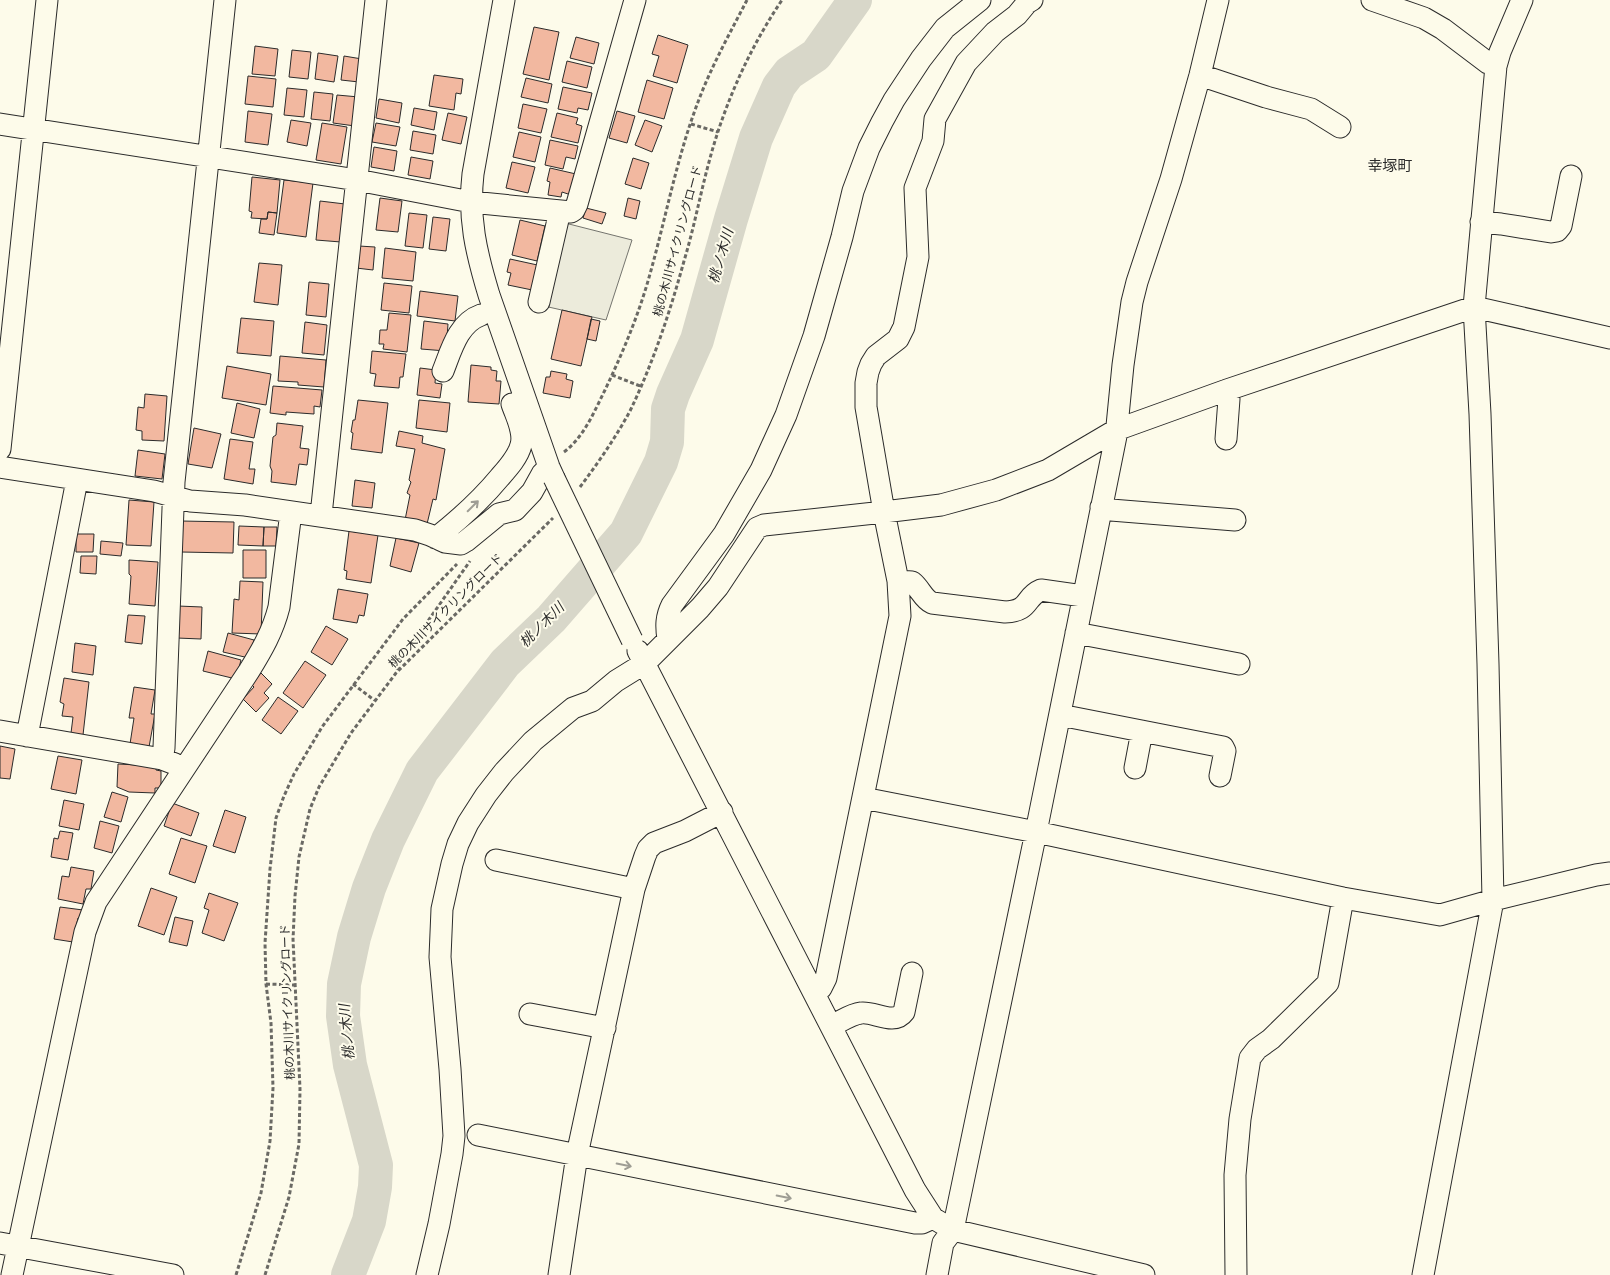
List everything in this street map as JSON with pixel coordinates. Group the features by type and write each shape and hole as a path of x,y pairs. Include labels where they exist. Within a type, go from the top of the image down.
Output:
{"street":[{"path":"0,449 47,0"},
{"path":"162,759 164,748 173,496 225,0"},
{"path":"321,515 376,0"},
{"path":"504,0 473,174 472,224 480,266 553,467 632,640 915,1190 933,1218 953,1230 1144,1275"},
{"path":"0,124 357,180 471,202 570,212 574,210 577,204 635,0"},
{"path":"668,639 666,624 672,605 724,534 761,470 786,415 814,336 840,246 853,191 877,131 921,58 945,28 980,0"},
{"path":"937,1275 943,1244 953,1230 1084,596 1116,430 1123,365 1134,295 1171,179 1200,75 1218,0"},
{"path":"1372,0 1424,18 1488,63 1496,66"},
{"path":"1423,1275 1493,900 1488,634 1474,307 1496,66 1522,0"},
{"path":"814,993 821,988 826,978 899,626 900,597 898,581 866,407 866,383 871,364 876,356 898,339 904,328 918,257 915,188 933,141 935,119 966,63 995,32 1017,15 1029,1"},
{"path":"1200,75 1266,97 1311,109 1340,127"},
{"path":"1481,222 1551,232 1557,231 1561,226 1571,176"},
{"path":"539,302 560,211"},
{"path":"436,538 484,496 510,466 521,445 522,432 481,315 476,294 476,283 480,266"},
{"path":"427,1275 439,1224 454,1136 451,1077 440,957 442,910 452,864 468,823 504,772 532,741 573,708 592,701 616,681 645,662 700,608 718,587 757,528 764,525 884,512 965,499 1020,482 1048,470 1116,430 1227,390 1474,307 1610,338"},
{"path":"443,371 456,340 466,323 481,315"},
{"path":"1226,438 1229,399 1227,390"},
{"path":"0,467 154,491 190,501 245,504 414,530 430,534 446,542 461,544 500,514 515,510 532,492 542,474 553,467"},
{"path":"27,736 77,480"},
{"path":"1101,507 1111,510 1235,520"},
{"path":"12,1275 9,1244 85,932 96,902 262,651 275,622 279,607 291,512"},
{"path":"898,581 912,582 922,591 927,601 932,603 1005,612 1015,612 1023,608 1034,594 1041,590 1084,596"},
{"path":"1076,633 1239,664"},
{"path":"1060,714 1223,747 1225,750 1220,776"},
{"path":"0,731 162,759 184,769"},
{"path":"1135,768 1142,731"},
{"path":"863,798 1036,832 1343,898 1440,915 1596,874 1610,873"},
{"path":"560,1275 577,1155 634,889 645,856 648,849 654,843 685,831 722,812"},
{"path":"496,860 634,889"},
{"path":"1236,1275 1235,1175 1240,1119 1250,1058 1257,1049 1271,1039 1328,983 1343,898"},
{"path":"831,1026 861,1013 893,1018 901,1016 904,1012 912,973"},
{"path":"530,1014 605,1028"},
{"path":"478,1136 915,1224 933,1218"},
{"path":"9,1244 138,1272 173,1275"}],"path":[{"path":"553,467 564,452 577,440 612,375 640,306 698,102 747,0"},
{"name":"桃の木川サイクリングロード","path":"577,491 614,438 629,412 659,341 680,277 718,132 740,74 755,44 782,0"},
{"path":"691,124 718,132"},
{"path":"612,375 640,386"},
{"name":"桃の木川サイクリングロード","path":"265,1275 289,1197 299,1144 300,1089 293,939 299,857 310,809 319,787 334,761 374,700 396,673 558,512"},
{"path":"396,673 402,658 472,558"},
{"path":"236,1275 261,1193 270,1141 273,1088 271,1023 266,984 265,943 276,818 284,796 305,754 353,684 403,619 460,562"},
{"path":"353,684 374,700"},
{"path":"266,984 295,985"}],"shaded area":[{"path":"565,223 632,240 606,320 544,306"}],"building":[{"path":"534,27 559,32 549,80 523,74"},
{"path":"658,35 688,45 677,83 653,76 659,56 652,54"},
{"path":"576,37 599,43 594,64 570,58"},
{"path":"255,46 278,49 275,76 252,74"},
{"path":"292,50 311,52 308,79 289,77"},
{"path":"318,53 338,56 334,82 315,79"},
{"path":"344,56 362,59 359,82 341,80"},
{"path":"567,61 592,67 587,88 562,82"},
{"path":"434,75 463,79 461,94 456,93 454,110 429,106"},
{"path":"248,76 276,79 273,107 245,104"},
{"path":"526,78 552,84 548,103 521,97"},
{"path":"647,80 673,88 664,119 638,112"},
{"path":"563,87 592,93 588,110 578,108 577,113 558,109"},
{"path":"287,88 307,90 304,117 284,115"},
{"path":"314,92 333,94 330,121 311,119"},
{"path":"337,95 359,97 355,126 333,123"},
{"path":"379,99 402,103 399,123 376,118"},
{"path":"523,104 547,109 541,133 518,128"},
{"path":"414,108 437,112 434,130 411,125"},
{"path":"248,111 272,114 268,145 245,142"},
{"path":"617,111 635,116 627,143 609,138"},
{"path":"448,113 467,117 461,144 442,140"},
{"path":"557,113 578,118 576,124 582,126 578,143 551,137"},
{"path":"291,120 311,123 307,146 287,142"},
{"path":"645,120 662,126 652,152 635,145"},
{"path":"322,123 347,127 341,164 316,160"},
{"path":"376,123 400,127 396,146 372,142"},
{"path":"413,131 436,135 433,154 410,150"},
{"path":"519,132 541,137 535,162 513,157"},
{"path":"550,140 578,146 575,159 566,157 563,169 545,165"},
{"path":"374,147 397,151 394,171 371,167"},
{"path":"411,157 433,161 430,179 408,175"},
{"path":"633,158 649,163 641,189 625,184"},
{"path":"512,162 535,167 528,193 506,188"},
{"path":"550,168 576,174 571,195 562,192 561,197 548,195 550,182 547,181"},
{"path":"252,177 280,180 277,213 268,212 267,219 251,218 252,212 249,211"},
{"path":"284,180 313,183 306,237 277,233"},
{"path":"380,198 402,201 398,232 376,230"},
{"path":"628,198 640,201 636,219 624,216"},
{"path":"320,201 345,204 341,242 316,240"},
{"path":"586,208 606,213 602,224 583,218"},
{"path":"268,212 277,213 274,235 259,233 261,219 267,219"},
{"path":"409,213 427,215 423,248 405,246"},
{"path":"433,217 450,219 446,251 429,249"},
{"path":"520,220 545,226 537,261 512,255"},
{"path":"359,246 375,247 373,270 356,268"},
{"path":"385,248 416,252 413,281 382,278"},
{"path":"510,259 542,266 537,291 508,285 511,273 507,272"},
{"path":"259,263 282,265 278,305 254,302"},
{"path":"309,282 329,284 326,317 306,315"},
{"path":"384,283 412,286 409,313 381,310"},
{"path":"420,291 458,296 455,321 417,316"},
{"path":"562,310 592,317 581,366 551,359"},
{"path":"389,313 411,315 407,352 383,349 384,344 379,344 380,330 387,330"},
{"path":"241,318 274,321 271,356 237,353"},
{"path":"591,319 600,321 596,341 587,339"},
{"path":"424,321 448,324 446,351 421,349"},
{"path":"305,322 327,325 324,355 302,353"},
{"path":"372,351 406,354 403,377 400,377 399,388 374,386 376,374 370,373"},
{"path":"280,356 326,360 324,387 298,385 298,382 278,381"},
{"path":"471,365 491,367 491,370 497,371 496,381 501,381 499,404 468,402"},
{"path":"227,366 271,374 266,405 222,398"},
{"path":"420,368 436,370 435,383 442,384 440,398 417,395"},
{"path":"551,371 567,374 566,379 573,381 570,398 543,393 546,377 550,377"},
{"path":"273,386 322,390 320,407 314,406 314,414 286,412 286,415 270,413"},
{"path":"145,394 167,396 164,441 142,440 142,431 136,430 138,407 144,408"},
{"path":"358,400 388,403 382,453 351,449 353,433 351,432"},
{"path":"419,400 450,403 447,432 416,428"},
{"path":"237,403 260,409 254,438 231,433"},
{"path":"277,423 303,426 300,448 309,449 307,465 299,464 296,485 271,482 272,471 270,466 273,437 276,435"},
{"path":"194,428 221,434 212,468 188,464"},
{"path":"399,431 423,436 422,443 445,449 436,500 433,499 427,524 405,520 410,495 407,493 411,482 409,480 415,449 396,446"},
{"path":"230,439 253,442 249,469 255,469 253,484 224,479"},
{"path":"138,450 165,454 162,479 135,476"},
{"path":"355,480 375,483 372,508 352,506"},
{"path":"129,500 154,502 151,546 126,545"},
{"path":"181,521 234,522 233,553 181,552"},
{"path":"239,526 264,527 263,546 238,545"},
{"path":"264,527 277,527 276,546 263,546"},
{"path":"349,531 378,535 371,583 346,579 347,571 344,570"},
{"path":"76,534 94,534 93,552 76,552"},
{"path":"396,538 419,543 411,572 390,566"},
{"path":"101,541 123,543 121,556 100,554"},
{"path":"243,550 266,550 266,578 243,578"},
{"path":"81,556 97,556 96,574 80,573"},
{"path":"129,560 158,562 155,606 129,604 131,576 129,574"},
{"path":"240,581 263,582 261,634 232,633 234,599 239,600"},
{"path":"338,589 368,594 364,616 359,615 357,623 333,619"},
{"path":"178,606 202,607 201,639 177,638"},
{"path":"128,615 145,616 142,644 125,642"},
{"path":"326,626 348,639 332,665 311,652"},
{"path":"228,633 254,640 249,658 223,652"},
{"path":"75,643 96,646 93,675 72,672"},
{"path":"208,651 241,660 236,679 203,671"},
{"path":"305,661 326,675 303,708 283,693"},
{"path":"261,673 272,684 264,693 269,698 256,712 243,699 254,687 251,684"},
{"path":"64,678 89,682 83,735 71,733 73,717 62,716 64,704 60,702"},
{"path":"134,687 155,690 151,714 155,714 149,747 130,744 134,718 129,718"},
{"path":"278,697 298,711 281,734 262,720"},
{"path":"0,746 15,749 10,779 0,778"},
{"path":"58,756 82,760 76,794 51,789"},
{"path":"118,764 156,766 156,770 161,771 161,788 155,788 155,793 129,792 117,787"},
{"path":"112,792 128,797 121,822 104,817"},
{"path":"64,800 84,804 79,830 59,826"},
{"path":"172,803 199,813 191,836 164,826"},
{"path":"225,810 246,817 235,853 213,846"},
{"path":"100,821 119,826 112,853 94,848"},
{"path":"60,831 73,833 68,860 51,857 54,838 58,839"},
{"path":"181,838 207,846 195,883 169,874"},
{"path":"71,867 94,871 91,889 86,889 83,904 58,899 62,876 69,877"},
{"path":"151,888 177,897 164,935 138,926"},
{"path":"209,893 238,903 224,941 202,933 209,910 204,908"},
{"path":"60,907 83,910 81,918 78,918 73,942 54,939"},
{"path":"175,917 193,921 187,946 169,942"}],"waterway":[{"name":"桃ノ木川","path":"348,1275 369,1221 375,1187 376,1165 350,1065 343,1016 344,984 354,937 369,888 388,840 422,771 505,663 551,619 626,533 661,462 667,442 668,409 697,340 756,138 779,86 789,73 816,55 855,0"}],"district":[{"name":"幸塚町","path":"1390,166"}]}
